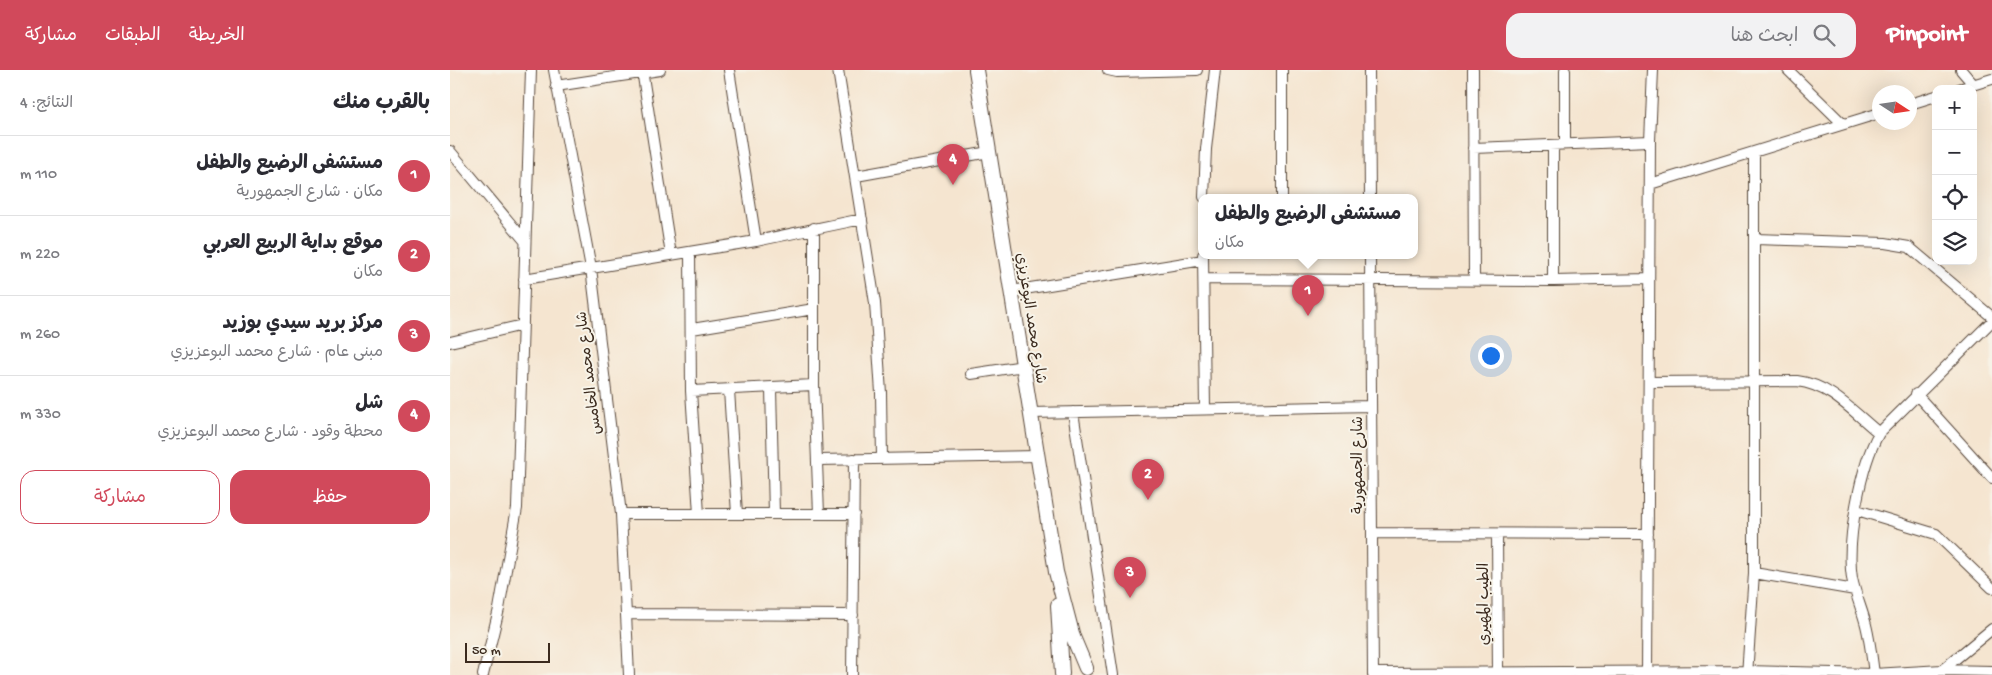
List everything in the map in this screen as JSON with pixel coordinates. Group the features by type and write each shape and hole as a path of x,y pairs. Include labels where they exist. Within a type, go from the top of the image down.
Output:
{"main road":[{"name":"شارع محمد البوعزيزي","path":"976,70 1056,572 1062,674"},
{"name":"شارع محمد البوعزيزي","path":"1056,572 1073,637 1090,672"},
{"path":"1062,674 1073,666 1090,672"}],"street":[{"path":"483,675 499,609 517,508 531,70"},
{"name":"شارع محمد الخامس","path":"554,70 591,268 621,514 629,675"},
{"path":"556,86 642,71 660,70"},
{"path":"729,70 756,241"},
{"path":"838,70 875,303 881,393 882,459"},
{"path":"1108,70 1117,72 1197,70"},
{"path":"1204,194 1206,149 1215,70"},
{"path":"1282,70 1282,194"},
{"path":"1369,70 1370,194"},
{"path":"1473,70 1474,279"},
{"path":"1565,70 1565,144"},
{"path":"1647,674 1650,141 1653,70"},
{"path":"1788,70 1843,124"},
{"path":"1961,70 1973,84 1992,79"},
{"path":"642,71 671,255"},
{"path":"1917,102 1932,97"},
{"path":"1650,184 1872,115"},
{"path":"1473,148 1650,141"},
{"path":"1552,145 1553,281"},
{"path":"450,151 525,241"},
{"path":"856,176 990,152"},
{"path":"1747,673 1754,573 1754,152"},
{"path":"524,279 756,241 862,219"},
{"path":"814,228 814,385 819,514"},
{"path":"1755,239 1885,243 1909,248 1992,317"},
{"path":"690,252 691,391 699,514"},
{"path":"1012,291 1198,259"},
{"path":"1203,259 1205,408"},
{"name":"شارع الجمهورية","path":"1370,259 1373,674"},
{"path":"1204,279 1474,279 1553,281 1649,279"},
{"path":"692,329 814,309"},
{"path":"1874,674 1866,626 1855,590 1851,563 1857,510 1869,453 1879,433 1916,394 1992,321"},
{"path":"450,342 523,325"},
{"path":"971,374 1024,366"},
{"path":"1649,382 1797,381 1820,386 1879,433"},
{"path":"691,391 771,389 814,385"},
{"path":"771,389 774,514"},
{"path":"729,390 737,514"},
{"path":"1916,394 1992,478"},
{"path":"1031,413 1371,406"},
{"path":"1073,412 1113,675"},
{"path":"818,460 1038,456"},
{"path":"852,675 854,459"},
{"path":"1857,510 1936,534 1992,588"},
{"path":"621,514 854,514"},
{"path":"1372,533 1648,534"},
{"name":"الطيب المهيري","path":"1497,534 1498,674"},
{"path":"1754,573 1855,590"},
{"path":"626,614 853,615"},
{"path":"1942,670 1992,629"},
{"path":"1373,674 1898,674 1942,670 1992,671"}],"place":[{"name":"شل","path":"953,185"},
{"name":"مستشفى الرضيع والطفل","path":"1308,316"},
{"name":"موقع بداية الربيع العربي","path":"1148,500"},
{"name":"مركز بريد سيدي بوزيد","path":"1130,598"}]}
